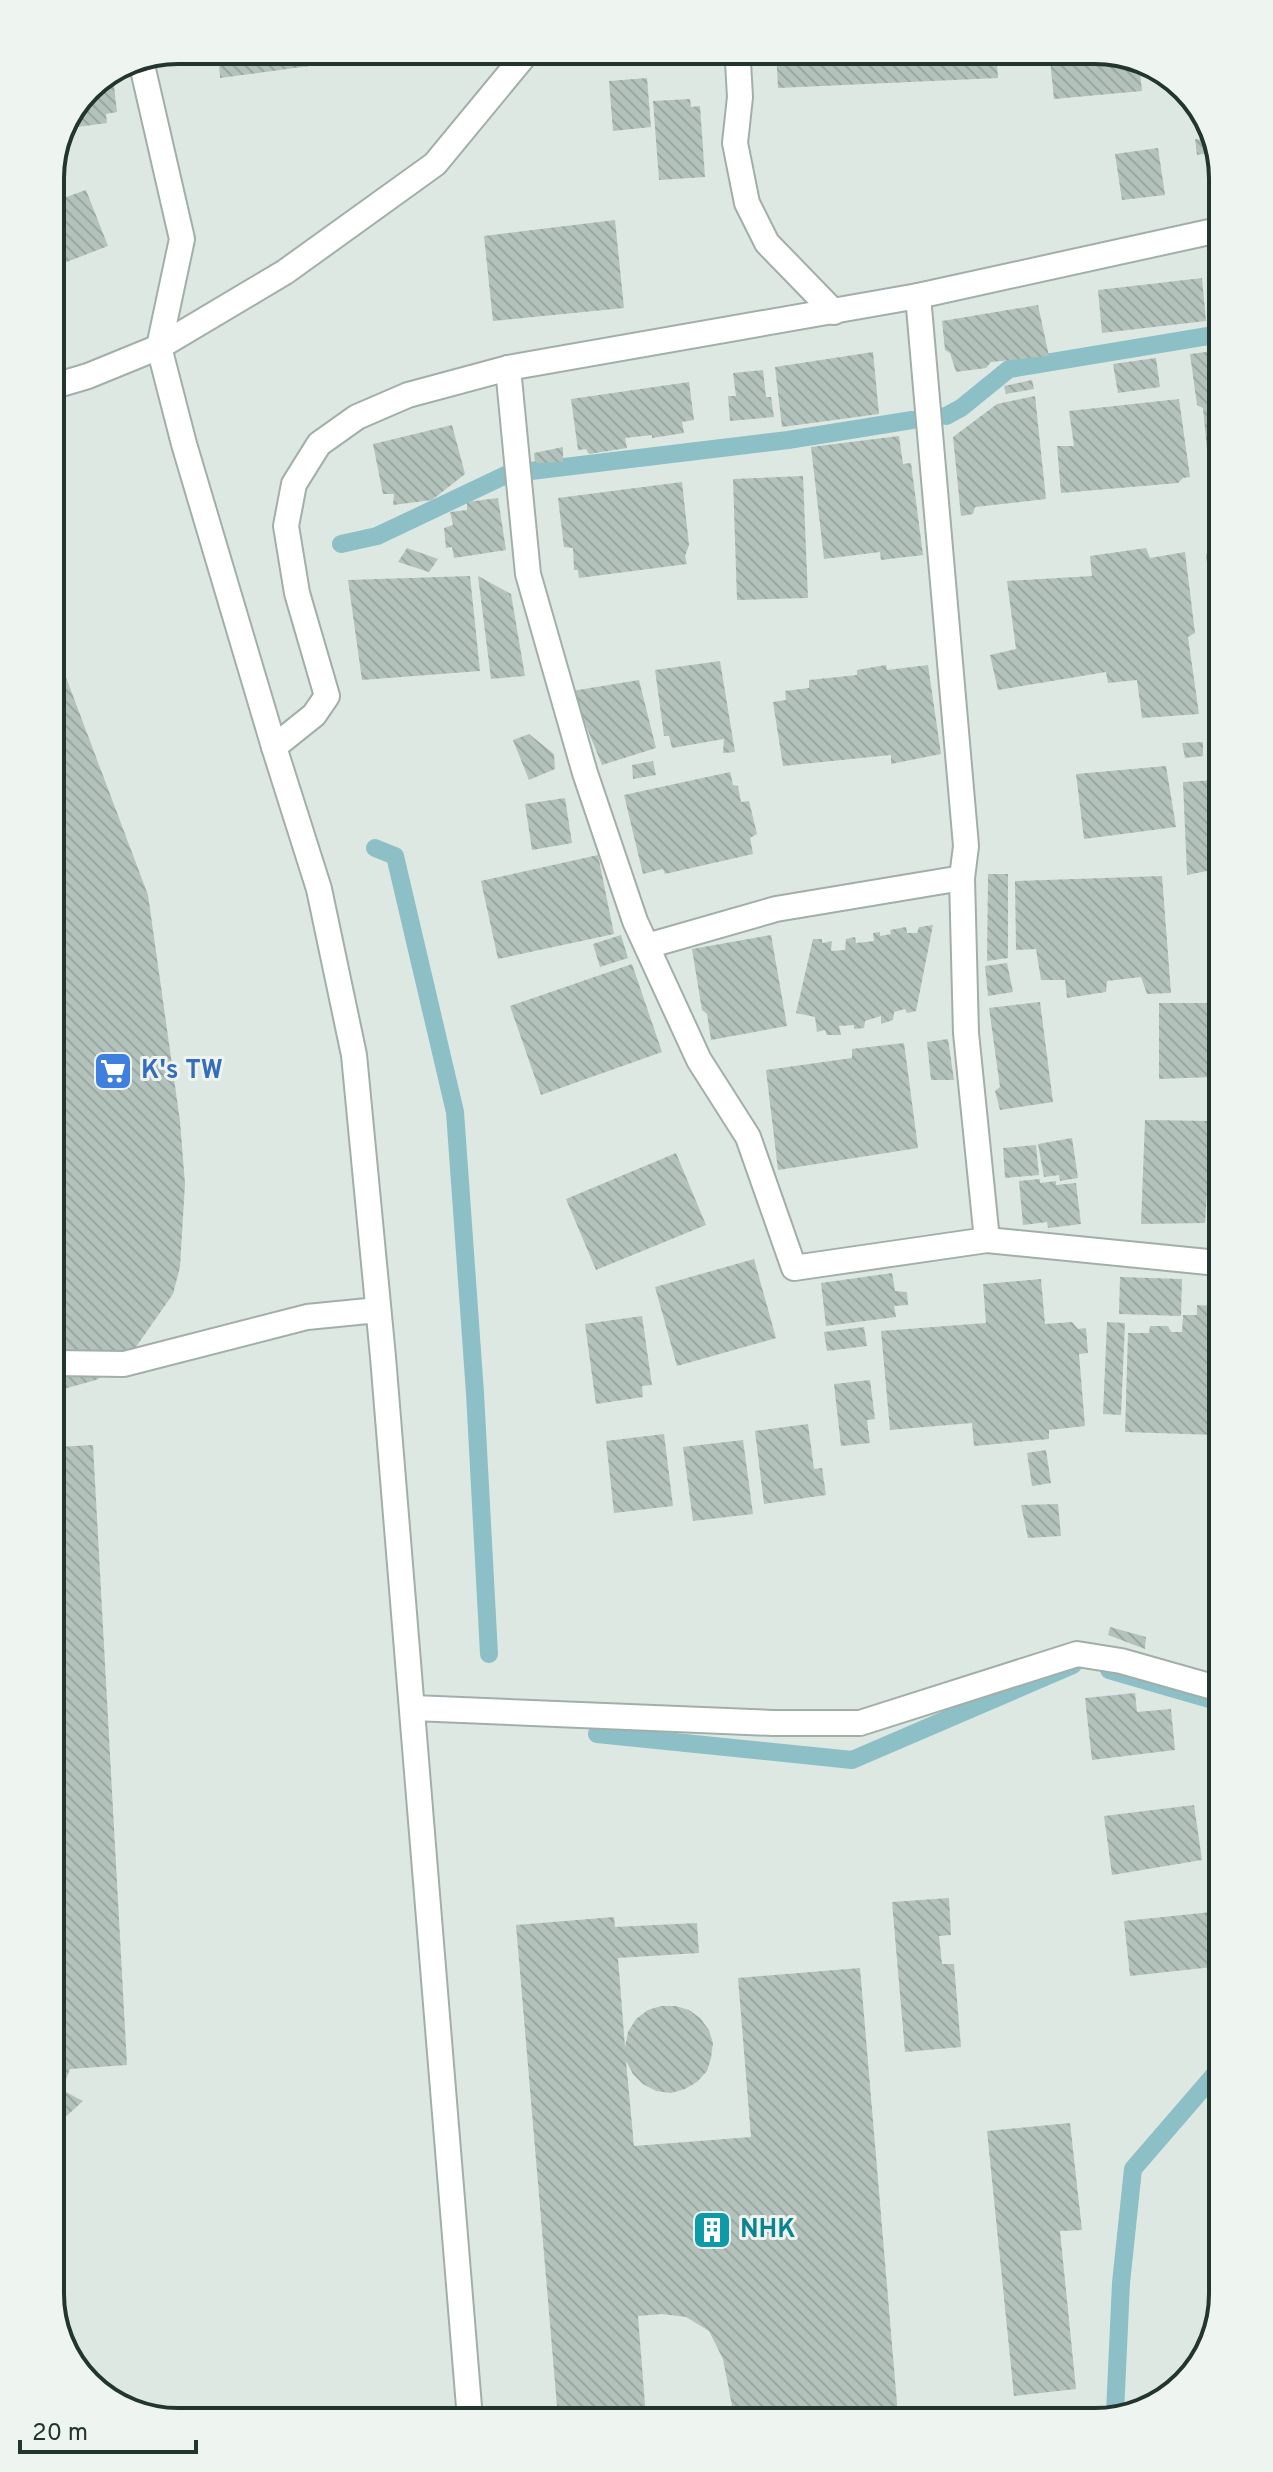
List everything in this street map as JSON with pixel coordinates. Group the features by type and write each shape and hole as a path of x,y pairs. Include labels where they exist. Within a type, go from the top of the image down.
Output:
{"street":[{"path":"64,383 159,347 285,272 435,164 517,64"},
{"path":"738,64 740,97 735,143 747,203 767,243 834,312"},
{"path":"143,70 182,239 159,347 184,444 319,889 354,1055 413,1708 469,2408"},
{"path":"274,747 314,715 327,696 297,593 288,539 286,526 294,484 319,444 357,417 408,395 508,368 918,296 1209,232"},
{"path":"918,296 966,846 962,878 966,1033 987,1240"},
{"path":"508,368 528,574 585,773 635,921 699,1060 748,1137 794,1268 987,1240 1209,1262"},
{"path":"647,946 776,909 962,878"},
{"path":"64,1363 124,1364 307,1317 378,1310"},
{"path":"413,1708 773,1723 860,1723 1077,1654 1121,1661 1209,1686"}],"building":[{"path":"219,64 325,64 220,78"},
{"path":"777,64 997,64 998,78 778,88"},
{"path":"1050,64 1102,64 1140,74 1142,91 1054,99"},
{"path":"647,78 651,127 613,131 609,81"},
{"path":"114,84 117,112 106,114 107,123 77,127 88,109"},
{"path":"690,99 691,107 700,106 705,177 659,180 653,101"},
{"path":"1195,139 1202,140 1206,153 1197,155"},
{"path":"1158,148 1165,195 1122,200 1115,154"},
{"path":"86,190 108,246 64,263 64,198"},
{"path":"615,220 624,308 493,321 484,236"},
{"path":"1202,278 1206,321 1102,333 1098,290"},
{"path":"1038,305 1049,356 991,362 986,368 956,372 950,353 945,350 942,321"},
{"path":"873,352 879,414 782,427 775,367"},
{"path":"1209,352 1209,450 1203,408 1197,405 1190,354"},
{"path":"1156,358 1160,387 1118,393 1113,364"},
{"path":"763,370 766,397 771,397 774,417 730,421 728,396 736,396 733,373"},
{"path":"1032,380 1034,389 1006,394 1004,386"},
{"path":"689,382 694,420 682,422 684,433 625,438 627,448 589,454 586,449 578,450 571,399"},
{"path":"1035,396 1046,499 975,507 973,514 961,516 953,437 997,404"},
{"path":"1179,399 1190,477 1178,483 1061,493 1057,446 1074,446 1069,411"},
{"path":"452,425 465,474 432,500 393,505 394,494 383,494 373,444"},
{"path":"899,436 903,464 911,463 923,555 881,560 880,552 824,559 811,447"},
{"path":"563,447 563,462 535,463 534,453"},
{"path":"803,476 808,598 737,600 733,479"},
{"path":"682,482 689,545 685,556 687,564 579,578 578,570 574,570 573,548 564,547 558,498"},
{"path":"498,498 506,550 454,558 452,547 446,548 444,528 453,525 450,512 467,510 467,502"},
{"path":"407,548 438,559 429,572 398,562"},
{"path":"1146,548 1150,558 1185,552 1195,633 1188,637 1199,714 1142,718 1137,680 1108,683 1106,672 998,690 990,655 1016,649 1007,581 1092,576 1090,556"},
{"path":"1209,553 1209,581 1206,554"},
{"path":"470,576 480,671 362,680 348,580"},
{"path":"478,576 511,594 525,676 491,679"},
{"path":"720,661 735,752 723,753 724,739 672,748 669,736 664,736 655,670"},
{"path":"886,665 887,670 928,665 941,754 891,764 891,755 783,766 773,702 786,700 785,691 809,688 809,680 857,675 857,670"},
{"name":"K's TW","path":"64,672 148,895 180,1121 185,1184 180,1267 173,1294 124,1364 96,1380 64,1389"},
{"path":"639,680 656,748 602,765 572,691"},
{"path":"529,734 554,754 555,769 529,780 513,740"},
{"path":"1203,742 1203,756 1185,758 1182,743"},
{"path":"653,761 656,775 633,779 632,765"},
{"path":"1166,766 1176,827 1084,839 1076,774"},
{"path":"730,772 733,785 738,786 741,802 749,801 757,834 750,838 753,854 665,874 663,869 643,874 624,795"},
{"path":"1209,780 1209,871 1187,875 1183,782"},
{"path":"565,798 572,843 532,850 525,804"},
{"path":"598,855 614,934 498,959 481,881"},
{"path":"988,874 1008,874 1008,958 987,961"},
{"path":"1162,876 1171,993 1147,994 1141,977 1107,981 1106,992 1067,998 1065,980 1041,980 1036,949 1016,950 1015,881"},
{"path":"933,925 916,1011 907,1013 905,1009 894,1012 893,1020 881,1024 881,1016 865,1021 864,1028 839,1026 841,1035 827,1035 825,1030 817,1032 815,1017 796,1013 813,939 822,939 822,943 832,941 831,951 845,950 846,939 855,937 856,943 874,941 873,933 880,932 880,936 891,934 890,930 906,927 907,933 917,933 919,927"},
{"path":"621,935 628,958 600,967 593,944"},
{"path":"771,935 787,1026 711,1040 707,1014 702,1010 692,949"},
{"path":"1007,963 1013,992 988,996 985,966"},
{"path":"632,964 662,1052 541,1095 510,1006"},
{"path":"1040,1002 1053,1102 1000,1110 995,1091 1000,1087 989,1008"},
{"path":"1159,1003 1209,1003 1209,1077 1159,1079"},
{"path":"948,1039 954,1080 931,1080 927,1042"},
{"path":"904,1043 918,1148 778,1170 766,1070 852,1058 852,1049"},
{"path":"1145,1120 1209,1121 1205,1223 1141,1224"},
{"path":"1072,1138 1078,1178 1060,1181 1059,1175 1044,1177 1038,1144"},
{"path":"1036,1145 1039,1175 1005,1178 1003,1148"},
{"path":"676,1153 706,1225 596,1270 566,1199"},
{"path":"1040,1179 1040,1183 1056,1181 1056,1185 1076,1183 1081,1224 1048,1228 1047,1222 1023,1225 1019,1181"},
{"path":"754,1259 776,1338 677,1366 655,1287"},
{"path":"892,1273 895,1291 907,1292 908,1305 894,1306 896,1317 826,1326 821,1283"},
{"path":"1120,1277 1182,1279 1181,1316 1119,1314"},
{"path":"1041,1279 1045,1324 1072,1322 1078,1329 1086,1328 1088,1353 1079,1354 1085,1426 1049,1430 1049,1439 974,1446 972,1423 890,1430 881,1331 986,1323 983,1284"},
{"path":"1197,1305 1209,1306 1209,1435 1125,1432 1128,1333 1149,1333 1150,1326 1168,1326 1171,1332 1182,1332 1183,1315 1197,1315"},
{"path":"642,1316 652,1385 642,1386 643,1397 596,1404 585,1324"},
{"path":"1107,1322 1125,1323 1121,1415 1103,1414"},
{"path":"864,1327 867,1346 827,1351 824,1332"},
{"path":"870,1380 875,1419 867,1420 870,1443 841,1446 834,1384"},
{"path":"808,1424 814,1469 822,1468 826,1495 764,1504 755,1431"},
{"path":"664,1434 673,1506 614,1513 606,1441"},
{"path":"743,1440 753,1514 693,1521 683,1447"},
{"path":"93,1445 127,2065 70,2069 64,2085 64,1447"},
{"path":"1046,1450 1051,1483 1032,1486 1027,1453"},
{"path":"1058,1504 1061,1536 1028,1538 1021,1505"},
{"path":"1110,1627 1146,1637 1145,1649 1108,1635"},
{"path":"1135,1693 1137,1712 1171,1709 1175,1750 1092,1760 1085,1698"},
{"path":"1194,1805 1202,1860 1112,1875 1104,1816"},
{"path":"949,1898 951,1935 939,1936 942,1964 954,1964 961,2047 905,2052 892,1902"},
{"path":"1209,1912 1209,1967 1130,1976 1124,1921"},
{"name":"NHK","path":"614,1917 615,1927 697,1923 699,1953 618,1958 625,2047 628,2032 636,2019 648,2010 661,2006 689,2010 709,2030 713,2043 707,2071 697,2082 671,2093 656,2091 643,2084 626,2061 634,2146 751,2137 738,1978 860,1968 897,2408 732,2408 723,2359 709,2331 686,2317 662,2314 638,2316 645,2408 557,2408 516,1925"},
{"path":"64,2091 83,2101 64,2118"},
{"path":"1070,2123 1082,2230 1060,2231 1076,2389 1014,2396 987,2131"}],"waterway":[{"path":"946,416 961,408 1009,369 1209,336"},
{"path":"531,471 788,440 912,420"},
{"path":"341,544 377,536 508,474"},
{"path":"375,848 395,856 455,1112 489,1654"},
{"path":"597,1734 852,1760 1073,1665"},
{"path":"1109,1670 1209,1699"},
{"path":"1115,2406 1121,2283 1133,2169 1209,2081"}],"place":[{"name":"K's TW","path":"113,1071"},
{"name":"NHK","path":"712,2230"}]}
